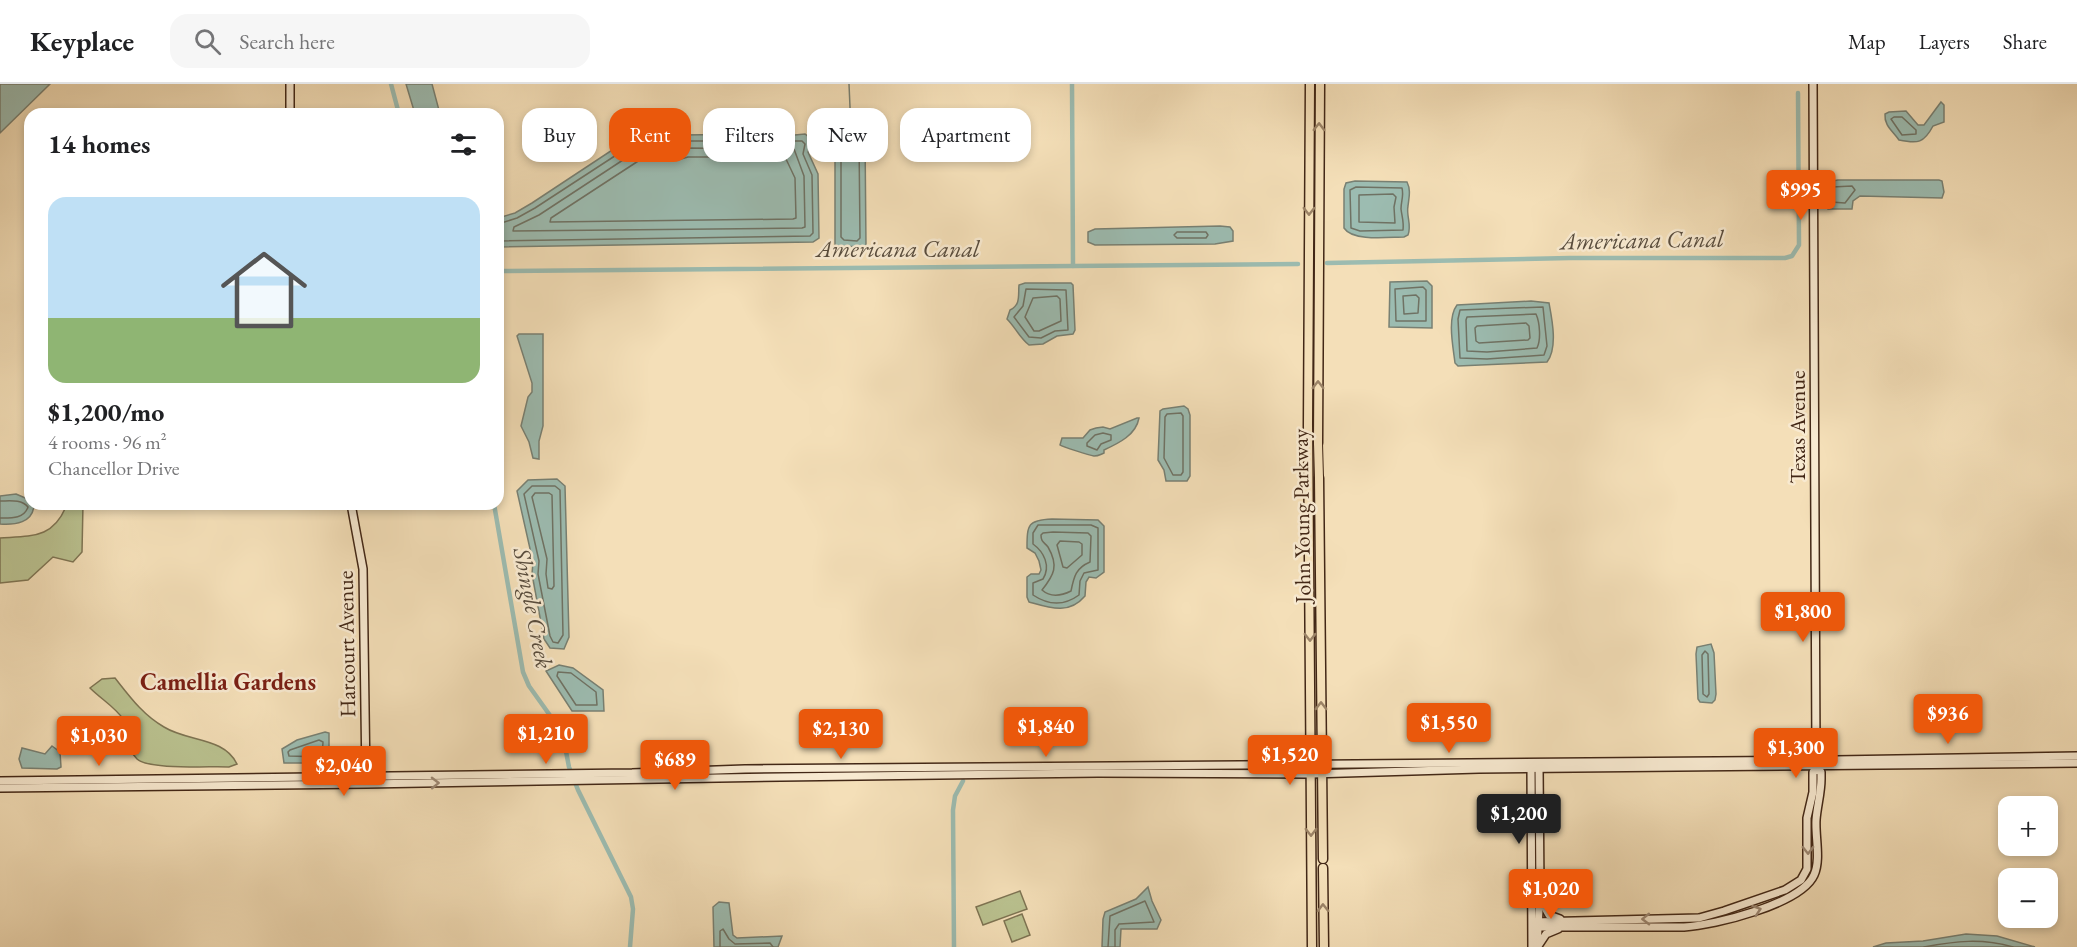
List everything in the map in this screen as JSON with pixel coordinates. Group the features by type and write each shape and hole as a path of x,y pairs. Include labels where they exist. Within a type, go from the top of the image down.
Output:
{"highway":[{"name":"John Young Parkway","path":"1310,84 1308,425 1312,947"},
{"name":"John Young Parkway","path":"1318,443 1320,84"},
{"path":"1309,153 1319,169"},
{"path":"1308,425 1314,432 1318,443"},
{"name":"John Young Parkway","path":"1318,478 1324,947"}],"main road":[{"name":"John Young Parkway","path":"1318,443 1318,478"}],"street":[{"path":"290,84 290,108"},
{"name":"Texas Avenue","path":"1535,924 1695,926 1727,920 1797,894 1809,884 1816,871 1816,818 1821,772 1817,766 1813,84"},
{"name":"Harcourt Avenue","path":"352,510 363,569 366,784"},
{"path":"0,788 76,783 267,777 530,774 557,777 753,769 1023,774 1158,769 1430,771 1531,766 1685,768 1977,764 2068,759 2077,756"},
{"path":"1977,764 1982,761 1996,760 1996,757"},
{"path":"1540,766 1698,761 1817,766 1910,758 1996,757 2068,759 2077,763"},
{"path":"1880,765 1885,762 1908,762 1910,758"},
{"path":"1685,768 1688,765 1696,765 1698,761"},
{"path":"1322,769 1484,763 1531,766"},
{"path":"1430,771 1439,766 1472,766 1484,763"},
{"path":"0,781 217,785 366,784 547,781 557,777 581,775 663,779 834,776 908,772 911,769 1083,766 1158,769"},
{"path":"1023,774 1026,771 1069,770 1083,766"},
{"path":"1531,766 1535,947"},
{"path":"1535,924 1540,892 1540,766"},
{"path":"717,778 720,774 740,774 753,769"},
{"path":"663,779 667,775 688,775 689,771"},
{"path":"473,782 483,777 528,777 530,774"},
{"path":"547,781 549,777 581,775"},
{"path":"217,785 218,781 261,781 267,777"},
{"path":"1540,892 1542,904 1549,915 1565,923"},
{"path":"1535,947 1546,934 1565,923"}],"green space":[{"path":"64,510 83,510 82,552 73,562 53,557 28,580 0,583 0,538 31,536 40,533 48,530"},
{"path":"115,678 137,705 156,722 173,732 215,744 231,755 237,764 229,767 166,766 154,765 137,759 131,750 124,720 90,688 102,679"},
{"path":"1020,891 1027,909 983,925 976,907"},
{"path":"1022,914 1030,935 1012,942 1004,921"}],"water":[{"path":"0,84 50,84 24,108 0,133"},
{"path":"406,84 432,84 438,108 413,108"},
{"path":"1941,102 1944,105 1944,122 1933,126 1927,136 1920,141 1899,140 1886,122 1885,114 1906,111 1918,125 1924,125"},
{"path":"805,134 807,136 807,162 813,162 818,174 819,238 813,242 504,247 504,216 532,203 609,152 609,162 691,162 691,135 703,135 703,162 795,162 795,135"},
{"path":"835,162 865,162 866,247 835,246"},
{"path":"1838,180 1939,180 1942,181 1944,192 1942,198 1860,196 1853,201 1852,209 1828,209 1825,203 1827,182"},
{"path":"1355,181 1407,182 1409,191 1408,235 1404,237 1363,237 1344,228 1344,189 1346,183"},
{"path":"1230,227 1233,231 1233,241 1215,244 1095,245 1088,242 1088,232 1095,229"},
{"path":"1427,281 1432,286 1432,328 1389,327 1390,282"},
{"path":"1071,283 1073,285 1075,330 1073,334 1057,336 1043,344 1029,345 1026,342 1007,319 1010,310 1017,303 1019,285"},
{"path":"1531,301 1549,303 1553,341 1547,362 1458,366 1455,363 1451,325 1457,305"},
{"path":"519,334 543,334 543,426 539,441 539,459 533,458 529,442 521,426 528,397 532,392 532,383 517,336"},
{"path":"1184,406 1190,415 1190,476 1187,481 1166,481 1164,470 1158,460 1160,411"},
{"path":"1139,418 1137,424 1131,434 1099,455 1094,456 1060,445 1062,438 1083,438 1090,430 1103,427 1110,429"},
{"path":"557,479 565,486 569,637 564,649 550,648 544,639 532,574 533,562 517,491 528,480"},
{"path":"16,494 24,497 24,510 33,511 22,522 0,524 0,496"},
{"path":"1052,519 1098,520 1104,526 1104,572 1096,578 1089,577 1086,582 1085,596 1079,602 1066,608 1052,608 1029,602 1027,597 1027,577 1031,574 1039,574 1041,570 1035,553 1027,548 1030,525 1034,522"},
{"path":"1711,644 1714,653 1715,700 1712,703 1700,702 1698,699 1697,647"},
{"path":"559,665 573,668 603,690 604,711 572,711 546,671"},
{"path":"325,732 329,733 329,761 327,763 284,763 282,749 297,740"},
{"path":"52,746 60,752 61,767 57,769 22,768 19,759 22,748 45,754"},
{"path":"1148,887 1161,920 1157,929 1121,929 1120,947 1102,947 1105,912 1136,899"},
{"path":"719,902 729,903 733,935 737,938 782,936 778,947 714,947 713,907"},
{"path":"1966,934 1997,936 2035,947 1873,947 1886,943 1923,941"}],"waterway":[{"name":"Shingle Creek","path":"391,84 397,108"},
{"path":"849,84 850,108"},
{"path":"1072,84 1073,266"},
{"name":"Americana Canal","path":"1327,263 1570,258 1785,258 1792,256 1799,245 1798,93"},
{"name":"Americana Canal","path":"504,271 1298,264"},
{"name":"Shingle Creek","path":"495,510 523,672 529,686 554,721 564,741 569,767 578,790 631,897 633,909 630,947"},
{"path":"954,947 953,810 955,796 963,781"}],"district":[{"name":"Camellia Gardens","path":"228,682"}]}
